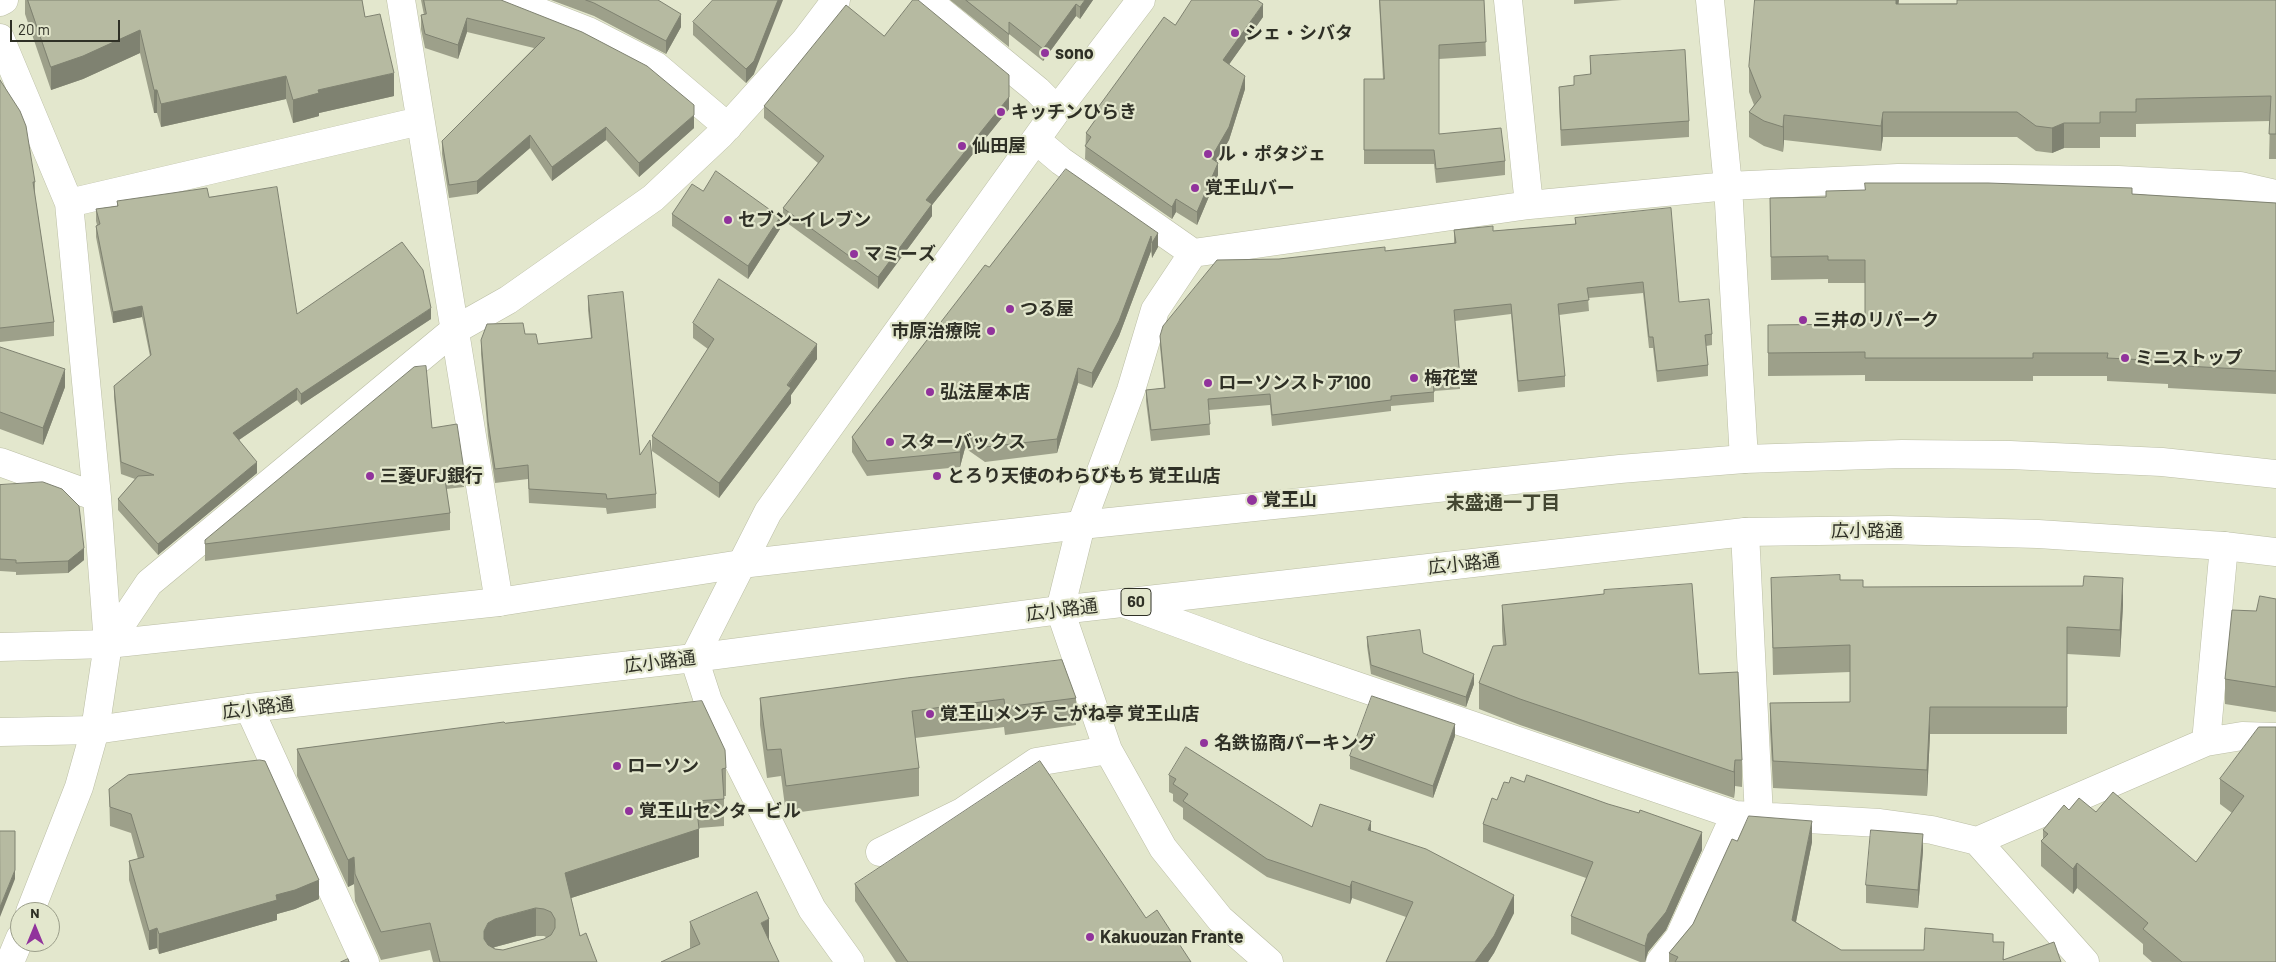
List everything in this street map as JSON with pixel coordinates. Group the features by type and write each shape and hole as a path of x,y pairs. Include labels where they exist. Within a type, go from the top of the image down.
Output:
{"street":[{"path":"0,2 4,0"},
{"path":"401,0 498,602"},
{"path":"508,0 588,31 656,66 728,127"},
{"path":"108,644 149,583 453,331 508,300 653,198 728,127 805,41 836,0"},
{"path":"927,0 1037,90 1057,110"},
{"path":"850,962 812,909 708,701 694,658 768,512 1057,110 1141,0"},
{"path":"1508,0 1529,204"},
{"path":"1710,0 1728,186 1744,459"},
{"path":"0,38 69,203 97,496 108,644 95,730 79,787 34,902"},
{"path":"69,203 420,121"},
{"path":"1036,140 1061,161 1193,253 1529,204 1728,186 1898,178 2118,180 2240,186 2276,194"},
{"path":"1193,253 1155,310 1131,390 1081,525 1060,610 1108,750 1163,848 1220,919 1269,962"},
{"path":"0,647 108,644 498,602 741,564 1081,525 1620,469 1744,459 1902,454 2010,455 2162,462 2276,474"},
{"path":"0,462 97,496"},
{"name":"広小路通","path":"0,732 95,730 249,708 694,658 1060,610 1745,532 1889,530 2038,534 2224,546 2276,552"},
{"path":"1660,962 1678,938 1747,816 1745,532"},
{"path":"2206,742 2224,546"},
{"path":"1123,603 1254,651 1747,816 1880,822 1932,830 1977,841 2085,962"},
{"path":"249,708 365,962"},
{"path":"1977,841 2206,742 2242,736 2276,737"},
{"path":"880,852 962,812 1036,762 1108,750"}],"building":[{"path":"28,0 362,0 365,17 380,14 394,73 318,90 319,93 293,100 286,76 161,104 157,90 154,90 140,30 83,56 51,67"},
{"path":"424,0 501,0 582,32 647,66 694,105 694,115 639,163 606,127 552,167 530,135 477,181 449,185 442,141 545,38 467,18 458,45 425,34 421,15 426,14"},
{"path":"586,0 658,0 681,14 666,41"},
{"path":"713,0 778,0 754,61 746,69 693,22"},
{"path":"913,0 918,0 1009,75 1009,97 926,200 932,204 878,277 783,208 824,156 764,106 846,5 884,36"},
{"path":"966,0 1085,0 1080,7 1076,4 1043,49 1009,22 1009,34"},
{"path":"1192,0 1257,0 1263,4 1223,60 1245,76 1229,127 1211,158 1218,163 1197,212 1176,199 1172,207 1085,146 1091,137 1086,133 1098,116 1094,113 1164,17 1175,25"},
{"path":"1380,0 1484,0 1486,42 1439,45 1439,134 1501,128 1505,161 1436,169 1434,150 1364,150 1364,79 1384,79"},
{"path":"1755,0 1896,0 1896,4 1957,4 1957,0 2276,0 2276,134 2269,134 2271,96 2136,99 2136,112 2100,112 2100,123 2064,123 2052,128 2036,126 2017,112 1883,112 1881,126 1784,115 1783,127 1764,121 1749,112 1761,97 1749,67"},
{"path":"1685,50 1689,121 1561,130 1559,87 1574,85 1574,76 1591,74 1590,56"},
{"path":"0,80 20,111 26,126 54,322 0,328"},
{"path":"1066,169 1158,233 1152,243 1151,236 1119,321 1092,373 1078,368 1057,439 985,447 965,433 960,452 867,461 852,437 985,265 989,267"},
{"path":"716,171 780,217 748,266 672,214 692,184 703,191"},
{"path":"1865,183 1988,183 2132,188 2132,194 2276,203 2276,371 2168,365 2168,361 2107,358 2108,353 2033,353 2033,358 1865,358 1865,352 1768,353 1768,325 1865,324 1865,260 1828,260 1828,256 1771,257 1770,198 1826,197 1826,191 1865,190"},
{"path":"277,187 297,314 402,242 423,270 431,308 301,394 297,388 233,433 257,462 158,544 118,499 138,476 154,475 121,462 114,386 151,355 142,306 113,312 96,226 100,224 96,209 118,206 117,201 207,188 209,197"},
{"path":"1671,208 1679,302 1709,299 1712,334 1705,335 1708,365 1657,371 1653,337 1649,337 1643,282 1587,288 1589,300 1558,304 1565,376 1518,381 1511,304 1454,310 1460,378 1433,380 1434,392 1391,396 1391,400 1272,415 1270,394 1208,399 1210,424 1151,430 1146,390 1165,388 1160,336 1163,326 1217,260 1279,259 1385,247 1385,251 1456,243 1454,230 1493,226 1493,231 1576,224 1575,218"},
{"path":"719,279 817,344 787,385 791,388 719,483 652,436 714,339 693,323"},
{"path":"623,292 640,455 650,440 656,494 607,499 606,494 529,489 528,465 495,469 488,422 481,340 487,324 523,323 525,334 536,334 538,344 592,338 588,296"},
{"path":"0,347 65,369 43,428 0,412"},
{"name":"三菱UFJ銀行","path":"426,366 432,428 457,424 464,470 444,473 450,513 205,544 205,540 414,367"},
{"path":"43,482 62,489 79,506 84,548 68,561 16,563 16,560 0,559 0,485"},
{"path":"1840,575 1840,580 1863,580 1863,587 2083,586 2084,576 2123,578 2120,630 2067,627 2067,707 1930,707 1927,770 1773,761 1770,703 1850,702 1850,645 1773,648 1771,578"},
{"path":"1692,584 1699,674 1738,672 1742,760 1735,760 1734,772 1520,699 1479,683 1493,646 1506,645 1502,605 1604,594 1604,590"},
{"path":"2260,596 2276,599 2276,687 2225,679 2232,610 2256,611"},
{"path":"1420,630 1423,653 1474,674 1466,697 1371,665 1367,637"},
{"path":"1062,660 1076,698 1005,707 1004,699 912,711 919,768 786,786 781,749 767,750 760,698"},
{"path":"1372,696 1455,724 1433,786 1350,756"},
{"path":"702,701 725,750 726,768 722,769 724,799 696,801 699,829 565,873 580,936 586,933 597,962 440,962 430,923 381,932 355,874 354,857 348,860 297,749","holes":["536,908 551,912 555,919 555,928 551,935 544,939 503,950 495,949 488,945 484,939 484,931 488,923 495,919"]},
{"path":"2259,727 2276,727 2276,962 2182,962 2143,929 2148,923 2077,863 2073,869 2041,841 2048,834 2043,830 2064,805 2069,810 2079,798 2096,812 2113,792 2196,862 2244,796 2220,779"},
{"path":"1186,747 1312,827 1320,804 1371,821 1368,830 1426,849 1514,895 1494,936 1475,962 1386,962 1413,902 1352,881 1350,887 1267,859 1183,801 1188,794 1173,784 1176,779 1169,775"},
{"path":"260,760 265,761 319,880 295,890 276,895 277,900 159,934 157,928 149,931 129,861 144,857 131,814 110,807 109,789 128,775"},
{"path":"1040,761 1146,918 1157,910 1191,962 908,962 855,884"},
{"path":"1527,775 1608,804 1639,813 1640,810 1702,832 1666,912 1648,934 1645,946 1571,916 1593,862 1483,824 1492,798 1497,800 1504,782 1509,783 1511,777 1524,782"},
{"path":"1749,816 1812,821 1792,920 1841,950 1924,950 1925,928 1993,934 1993,942 2004,942 2003,960 2054,942 2061,962 1675,962 1678,957 1669,953 1693,924 1732,839 1737,841"},
{"path":"1871,830 1923,834 1918,890 1866,885"},
{"path":"0,831 15,831 15,870 0,907"},
{"path":"757,892 769,919 761,923 779,962 661,962 700,944 690,922"}],"place":[{"name":"シェ・シバタ","path":"1235,33"},
{"name":"sono","path":"1045,53"},
{"name":"キッチンひらき","path":"1001,112"},
{"name":"仙田屋","path":"962,146"},
{"name":"ル・ポタジェ","path":"1208,154"},
{"name":"覚王山バー","path":"1195,188"},
{"name":"セブン-イレブン","path":"728,220"},
{"name":"マミーズ","path":"854,254"},
{"name":"つる屋","path":"1010,309"},
{"name":"三井のリパーク","path":"1803,320"},
{"name":"市原治療院","path":"991,331"},
{"name":"ミニストップ","path":"2125,358"},
{"name":"梅花堂","path":"1414,378"},
{"name":"ローソンストア100","path":"1208,383"},
{"name":"弘法屋本店","path":"930,392"},
{"name":"スターバックス","path":"890,442"},
{"name":"三菱UFJ銀行","path":"370,476"},
{"name":"とろり天使のわらびもち 覚王山店","path":"937,476"},
{"name":"覚王山","path":"1252,500"},
{"name":"覚王山メンチ こがね亭 覚王山店","path":"930,714"},
{"name":"名鉄協商パーキング","path":"1204,743"},
{"name":"ローソン","path":"617,766"},
{"name":"覚王山センタービル","path":"629,811"},
{"name":"Kakuouzan Frante","path":"1090,937"}],"district":[{"name":"末盛通一丁目","path":"1503,503"}]}
